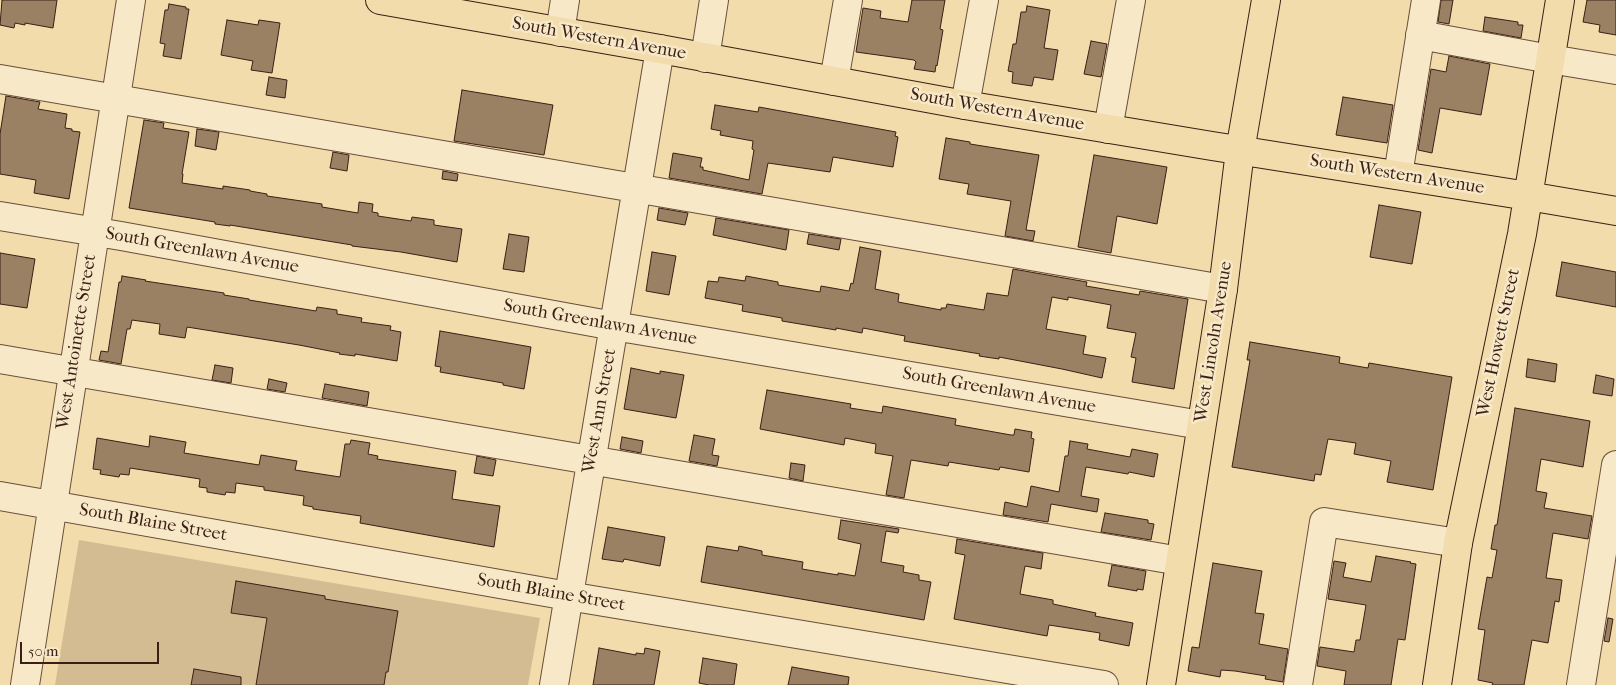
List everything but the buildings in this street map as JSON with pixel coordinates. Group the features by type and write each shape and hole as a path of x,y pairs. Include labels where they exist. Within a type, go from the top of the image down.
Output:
{"main road":[{"name":"South Western Avenue","path":"380,0 425,4 560,32 965,105 1616,211"},
{"name":"West Lincoln Avenue","path":"1161,685 1223,289 1240,151 1266,0"},
{"name":"West Howett Street","path":"1438,685 1458,543 1522,234 1560,0"}],"street":[{"name":"West Antoinette Street","path":"25,685 131,0"},
{"path":"560,32 565,0"},
{"path":"705,58 714,0"},
{"path":"834,81 848,0"},
{"path":"965,105 984,0"},
{"path":"1108,129 1131,0"},
{"path":"1398,175 1426,0"},
{"path":"1420,35 1616,70"},
{"name":"West Ann Street","path":"554,685 660,49"},
{"path":"0,79 1223,289"},
{"name":"South Greenlawn Avenue","path":"0,216 614,326 1201,425"},
{"path":"0,359 1180,561"},
{"path":"1581,685 1616,465"},
{"name":"South Blaine Street","path":"0,496 568,596 1104,685"},
{"path":"1298,685 1324,522 1458,543"}],"shaded area":[{"path":"79,540 540,618 528,685 55,685"}]}
